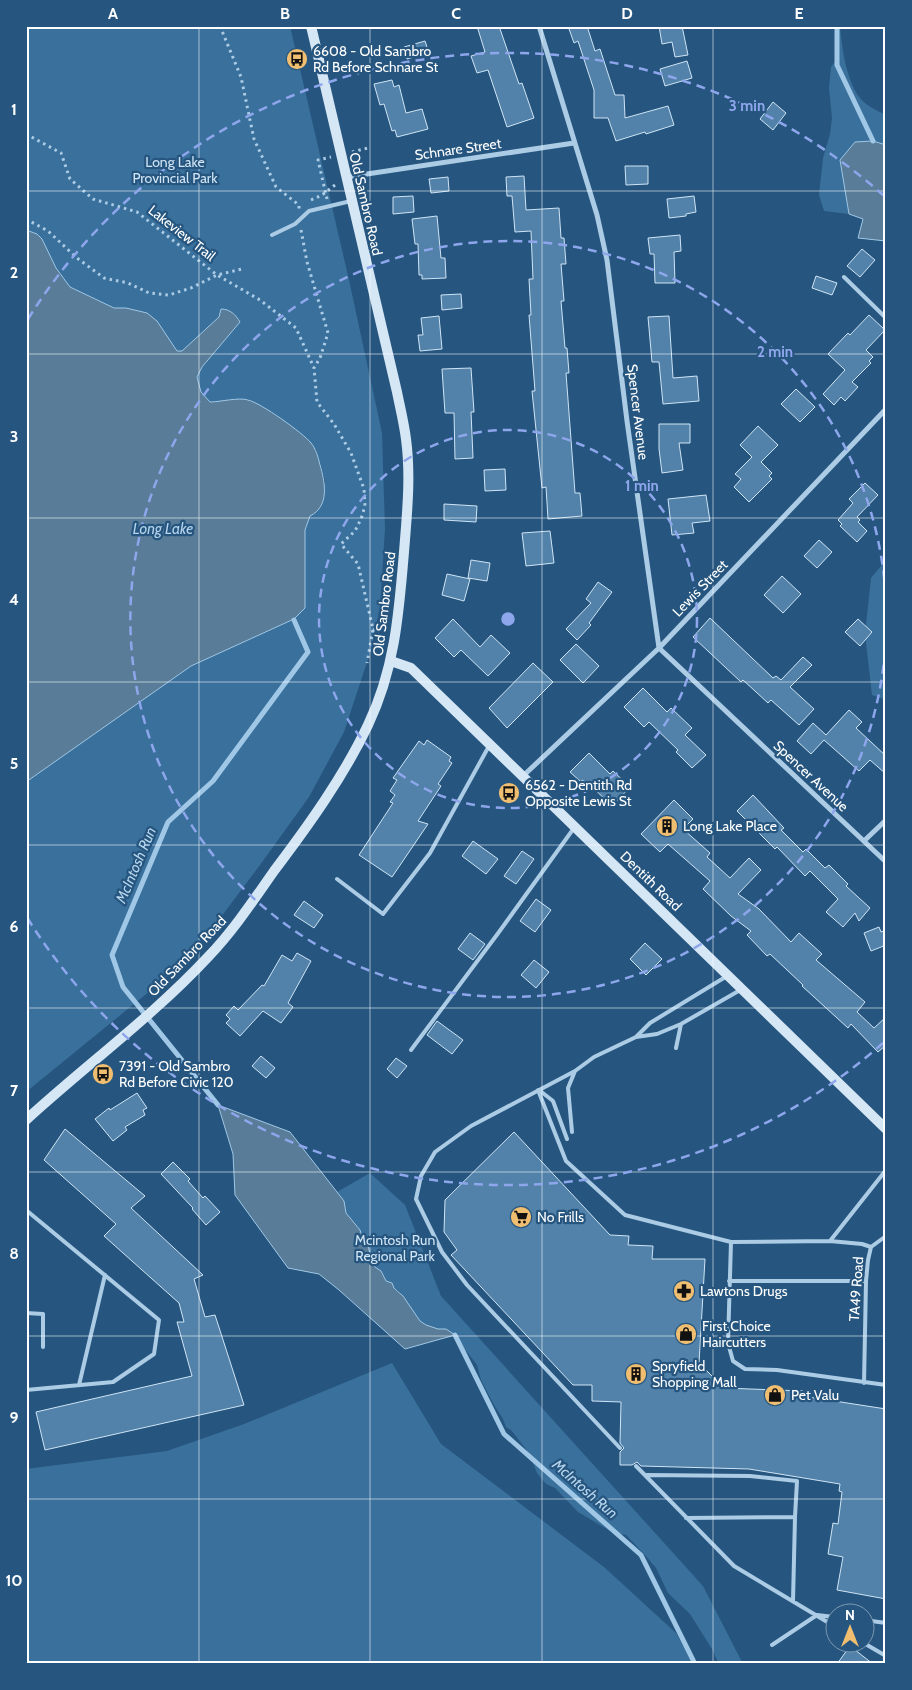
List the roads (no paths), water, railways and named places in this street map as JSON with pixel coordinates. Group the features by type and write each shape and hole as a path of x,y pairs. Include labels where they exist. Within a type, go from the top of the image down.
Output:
{"main road":[{"name":"Old Sambro Road","path":"26,1120 61,1088 158,1007 208,957 238,923 319,808 350,759 368,726 380,697 391,661 400,600 408,508 406,439 397,392 345,178 311,26"},
{"name":"Dentith Road","path":"391,661 411,668 886,1129"}],"street":[{"name":"Spencer Avenue","path":"539,26 597,215 607,260 627,421 659,648 886,862"},
{"name":"Schnare Street","path":"345,178 574,144"},
{"name":"Lewis Street","path":"523,776 659,648 886,409"},
{"path":"864,841 886,820"}],"lane":[{"path":"272,235 295,224 309,211 351,201"},
{"path":"844,277 886,318"},
{"path":"338,879 383,914 430,854 490,744"},
{"path":"412,1050 575,826"},
{"path":"636,1037 650,1023 729,975"},
{"path":"620,1448 467,1285 442,1252 416,1199 421,1176 435,1152 471,1126 575,1071 594,1057 636,1037 657,1034 681,1024 742,989"},
{"path":"676,1048 681,1024"},
{"path":"572,1132 568,1088 575,1071"},
{"path":"538,1090 552,1101 567,1138"},
{"name":"TA49 Road","path":"538,1090 566,1160 625,1215 731,1242 830,1241 862,1244 871,1247 866,1281 864,1383"},
{"path":"830,1241 886,1170"},
{"path":"26,1210 159,1320 154,1354 113,1382 26,1390"},
{"path":"871,1247 886,1236"},
{"path":"731,1242 728,1343 732,1361 745,1368 777,1370 886,1385"},
{"path":"79,1385 105,1275"},
{"path":"729,1281 866,1281"},
{"path":"26,1314 43,1314 43,1347"},
{"path":"636,1466 734,1566 824,1619"},
{"path":"645,1475 750,1476 797,1481 793,1601"},
{"path":"686,1518 795,1517"},
{"path":"772,1645 817,1614 824,1615"},
{"path":"874,1649 886,1656"}],"water":[{"path":"873,141 886,145 886,241 858,238 863,219 849,214 840,160 855,142"},
{"name":"Long Lake","path":"26,230 37,234 42,239 56,268 70,287 114,308 126,308 147,313 157,321 177,351 182,351 219,317 221,309 230,311 235,315 240,322 202,367 197,377 201,392 210,402 240,399 254,402 300,432 316,450 323,479 324,493 321,506 310,516 305,530 305,608 294,619 191,666 26,782"},
{"path":"218,1105 290,1132 344,1201 346,1213 360,1230 363,1239 368,1245 372,1263 381,1271 386,1281 392,1283 420,1321 438,1329 446,1329 455,1335 405,1349 319,1274 288,1268 235,1195 233,1154"}],"waterway":[{"path":"837,26 837,65 873,141"},
{"name":"McIntosh Run","path":"218,1105 123,987 112,955 168,822 213,781 308,652 294,620"},
{"name":"McIntosh Run","path":"455,1335 504,1434 641,1555 695,1664"}],"place":[{"name":"6608 - Old Sambro Rd Before Schnare St","path":"297,59"},
{"name":"6562 - Dentith Rd Opposite Lewis St","path":"509,793"},
{"name":"Long Lake Place","path":"667,826"},
{"name":"7391 - Old Sambro Rd Before Civic 120","path":"103,1074"},
{"name":"No Frills","path":"521,1217"},
{"name":"Lawtons Drugs","path":"684,1291"},
{"name":"First Choice Haircutters","path":"686,1334"},
{"name":"Spryfield Shopping Mall","path":"636,1374"},
{"name":"Pet Valu","path":"775,1395"}],"park label":[{"name":"Long Lake Provincial Park","path":"175,170"},
{"name":"Mcintosh Run Regional Park","path":"395,1248"}]}
